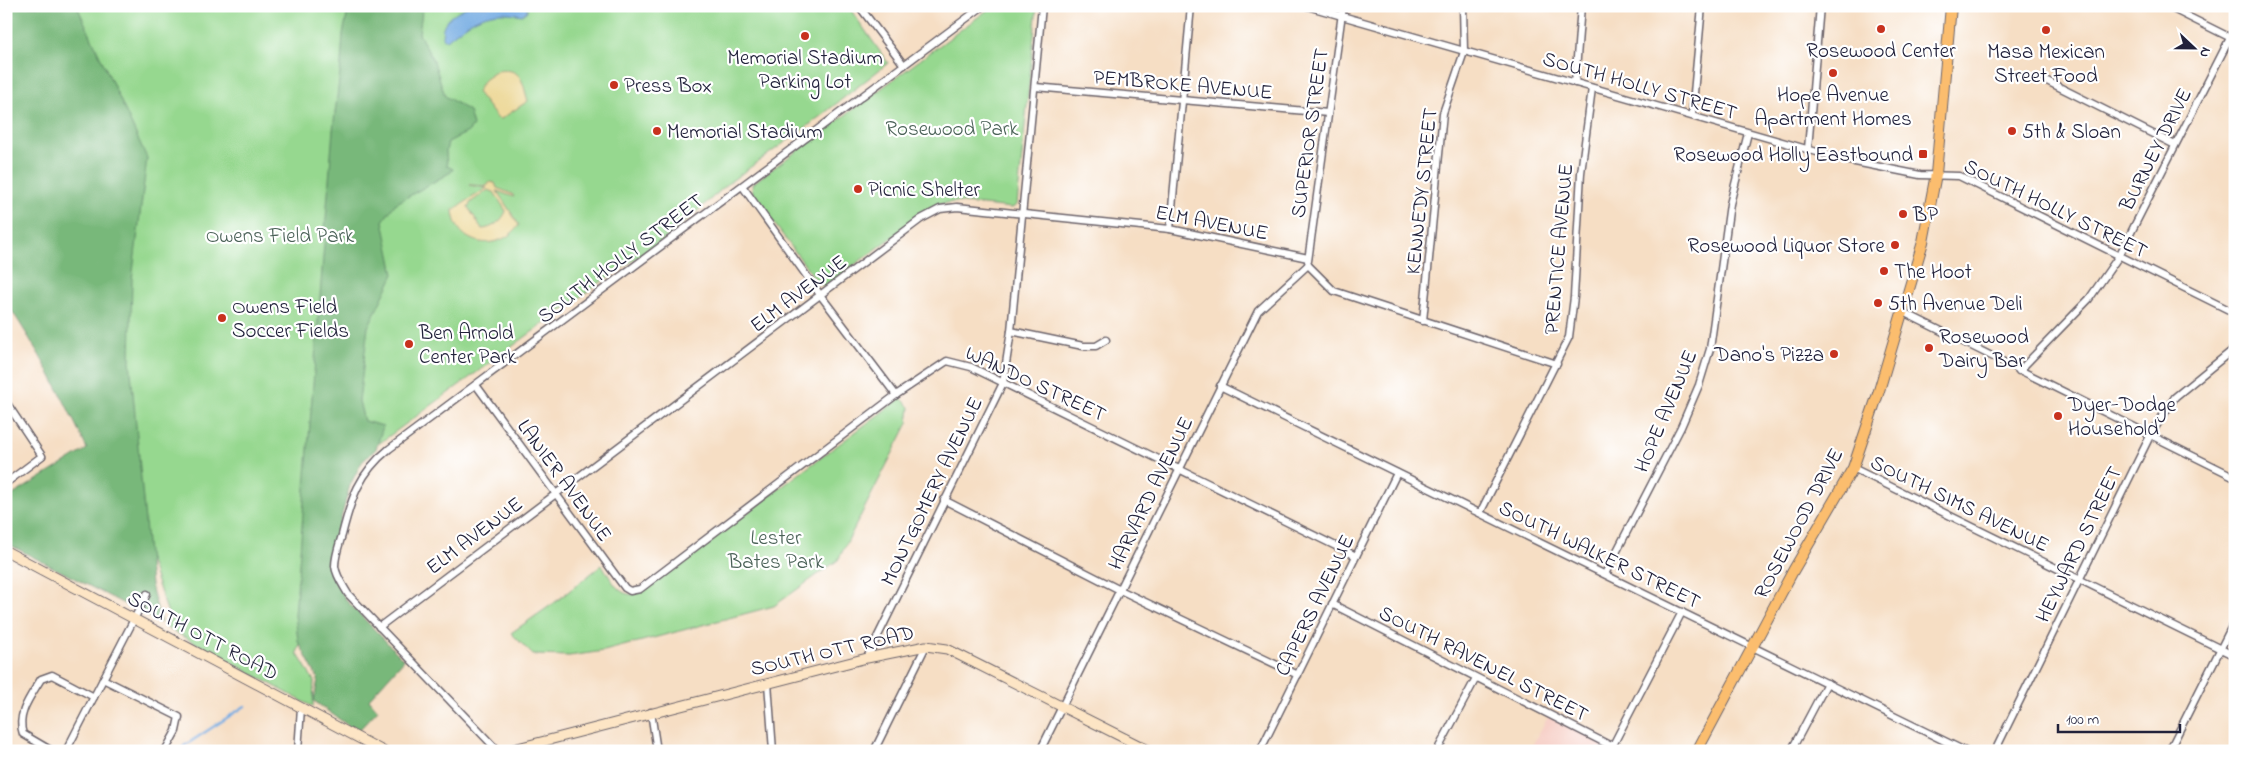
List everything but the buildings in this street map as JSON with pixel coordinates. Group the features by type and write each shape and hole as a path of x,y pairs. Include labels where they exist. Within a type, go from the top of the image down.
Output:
{"main road":[{"name":"ROSEWOOD DRIVE","path":"1698,751 1752,646 1853,468 1892,354 1923,242 1936,174 1951,6"}],"street":[{"path":"859,6 904,65"},
{"name":"SOUTH HOLLY STREET","path":"379,627 348,594 335,566 348,510 360,481 368,468 389,449 983,6"},
{"name":"MONTGOMERY AVENUE","path":"867,658 1003,383 1011,331 1042,6"},
{"path":"1170,229 1191,6"},
{"name":"SOUTH HOLLY STREET","path":"1308,6 1845,160 1920,175 1959,176 2235,313"},
{"name":"SUPERIOR STREET","path":"1308,261 1343,6"},
{"name":"KENNEDY STREET","path":"1423,322 1443,113 1464,52 1463,6"},
{"path":"1575,83 1582,6"},
{"path":"1692,115 1702,6"},
{"path":"1808,149 1820,6"},
{"path":"2166,6 2232,39"},
{"name":"BURNEY DRIVE","path":"2019,370 2089,299 2119,256 2232,39 2235,28"},
{"path":"2045,80 2176,145"},
{"name":"PEMBROKE AVENUE","path":"1035,87 1328,113"},
{"name":"PRENTICE AVENUE","path":"1480,513 1569,337 1574,297 1581,173 1592,88"},
{"name":"HOPE AVENUE","path":"1605,574 1699,385 1710,349 1730,204 1748,133"},
{"path":"743,186 821,296 896,395"},
{"name":"ELM AVENUE","path":"379,627 924,217 938,210 957,206 1170,229 1308,261"},
{"path":"1308,261 1334,291 1423,322 1557,364"},
{"name":"HARVARD AVENUE","path":"1040,751 1258,311 1308,261"},
{"path":"1903,312 2235,477"},
{"path":"1011,331 1083,346 1096,346 1106,340"},
{"name":"HEYWARD STREET","path":"1995,751 2151,434 2175,397 2235,348"},
{"name":"WANDO STREET","path":"630,591 640,589 896,395 947,361 971,367 1356,556"},
{"name":"LANIER AVENUE","path":"476,385 555,496 625,588 630,591"},
{"name":"SOUTH WALKER STREET","path":"1220,386 1966,751"},
{"path":"6,402 42,456 6,483"},
{"name":"SOUTH SIMS AVENUE","path":"1853,468 2235,656"},
{"name":"CAPERS AVENUE","path":"1260,751 1397,473"},
{"path":"944,500 1120,590 1298,675"},
{"name":"SOUTH OTT ROAD","path":"6,551 383,751"},
{"path":"66,751 147,594"},
{"name":"SOUTH RAVENEL STREET","path":"1332,604 1621,751"},
{"path":"1612,747 1682,612"},
{"path":"2169,751 2235,620"},
{"path":"379,627 498,751"},
{"path":"874,751 926,646"},
{"name":"SOUTH OTT ROAD","path":"506,751 651,712 867,658 926,646 947,649 1150,751"},
{"path":"52,751 23,734 19,723 41,679 52,675 94,697"},
{"path":"1437,751 1476,678"},
{"path":"104,679 178,717 176,731 166,751"},
{"path":"768,683 772,751"},
{"path":"1791,751 1827,683"},
{"path":"298,751 301,708"},
{"path":"651,712 657,751"}],"shaded area":[{"path":"1549,715 1621,751 1529,751"}],"green space":[{"name":"Owens Field Park","path":"6,6 848,6 888,63 813,122 730,182 665,239 598,284 355,461 323,574 297,653 314,681 313,707 166,627 170,619 149,559 119,488 6,200"},
{"path":"11,6 77,6 147,158 132,280 130,361 151,585 161,623 6,543 6,499 87,449 50,374 6,302 6,9"},
{"path":"349,6 428,6 422,11 419,34 434,62 445,96 469,111 473,126 468,132 448,142 446,151 447,166 453,169 451,172 395,204 383,221 394,274 368,327 359,401 364,421 383,426 376,449 362,462 350,485 332,552 331,573 346,600 404,660 369,699 378,710 357,732 314,701 318,679 298,641 295,615 333,130 343,34"},
{"name":"Rosewood Park","path":"993,6 1037,6 1017,205 1012,208 954,202 939,204 825,286 819,284 753,195 752,184"},
{"name":"Lester Bates Park","path":"901,398 910,407 908,423 838,560 774,606 604,651 569,656 533,655 511,633 554,603 602,565 614,583 623,592 635,594 642,591"}],"sand":[{"path":"506,70 517,74 520,77 528,101 501,119 497,118 477,92 484,80 497,71"},
{"path":"490,182 495,183 497,188 512,194 514,197 497,191 519,225 511,234 501,240 480,242 461,232 453,210 487,188 469,185 487,186","holes":["488,190 494,192 506,211 497,223 482,229 468,207 471,202"]}],"water":[{"path":"469,6 527,6 527,11 522,15 510,13 490,14 464,26 447,40 443,38 442,32 446,22 454,14"}],"waterway":[{"path":"180,751 184,746 245,706"}],"place":[{"name":"Rosewood Center","path":"1881,29"},
{"name":"Masa Mexican Street Food","path":"2046,30"},
{"name":"Memorial Stadium Parking Lot","path":"805,36"},
{"name":"Hope Avenue Apartment Homes","path":"1833,73"},
{"name":"Press Box","path":"614,85"},
{"name":"Memorial Stadium","path":"657,131"},
{"name":"5th & Sloan","path":"2012,131"},
{"name":"Rosewood Holly Eastbound","path":"1923,154"},
{"name":"Picnic Shelter","path":"858,189"},
{"name":"BP","path":"1903,214"},
{"name":"Rosewood Liquor Store","path":"1895,245"},
{"name":"The Hoot","path":"1884,271"},
{"name":"5th Avenue Deli","path":"1878,303"},
{"name":"Owens Field Soccer Fields","path":"222,318"},
{"name":"Ben Arnold Center Park","path":"409,344"},
{"name":"Rosewood Dairy Bar","path":"1929,348"},
{"name":"Dano's Pizza","path":"1834,354"},
{"name":"Dyer-Dodge Household","path":"2058,416"}]}
